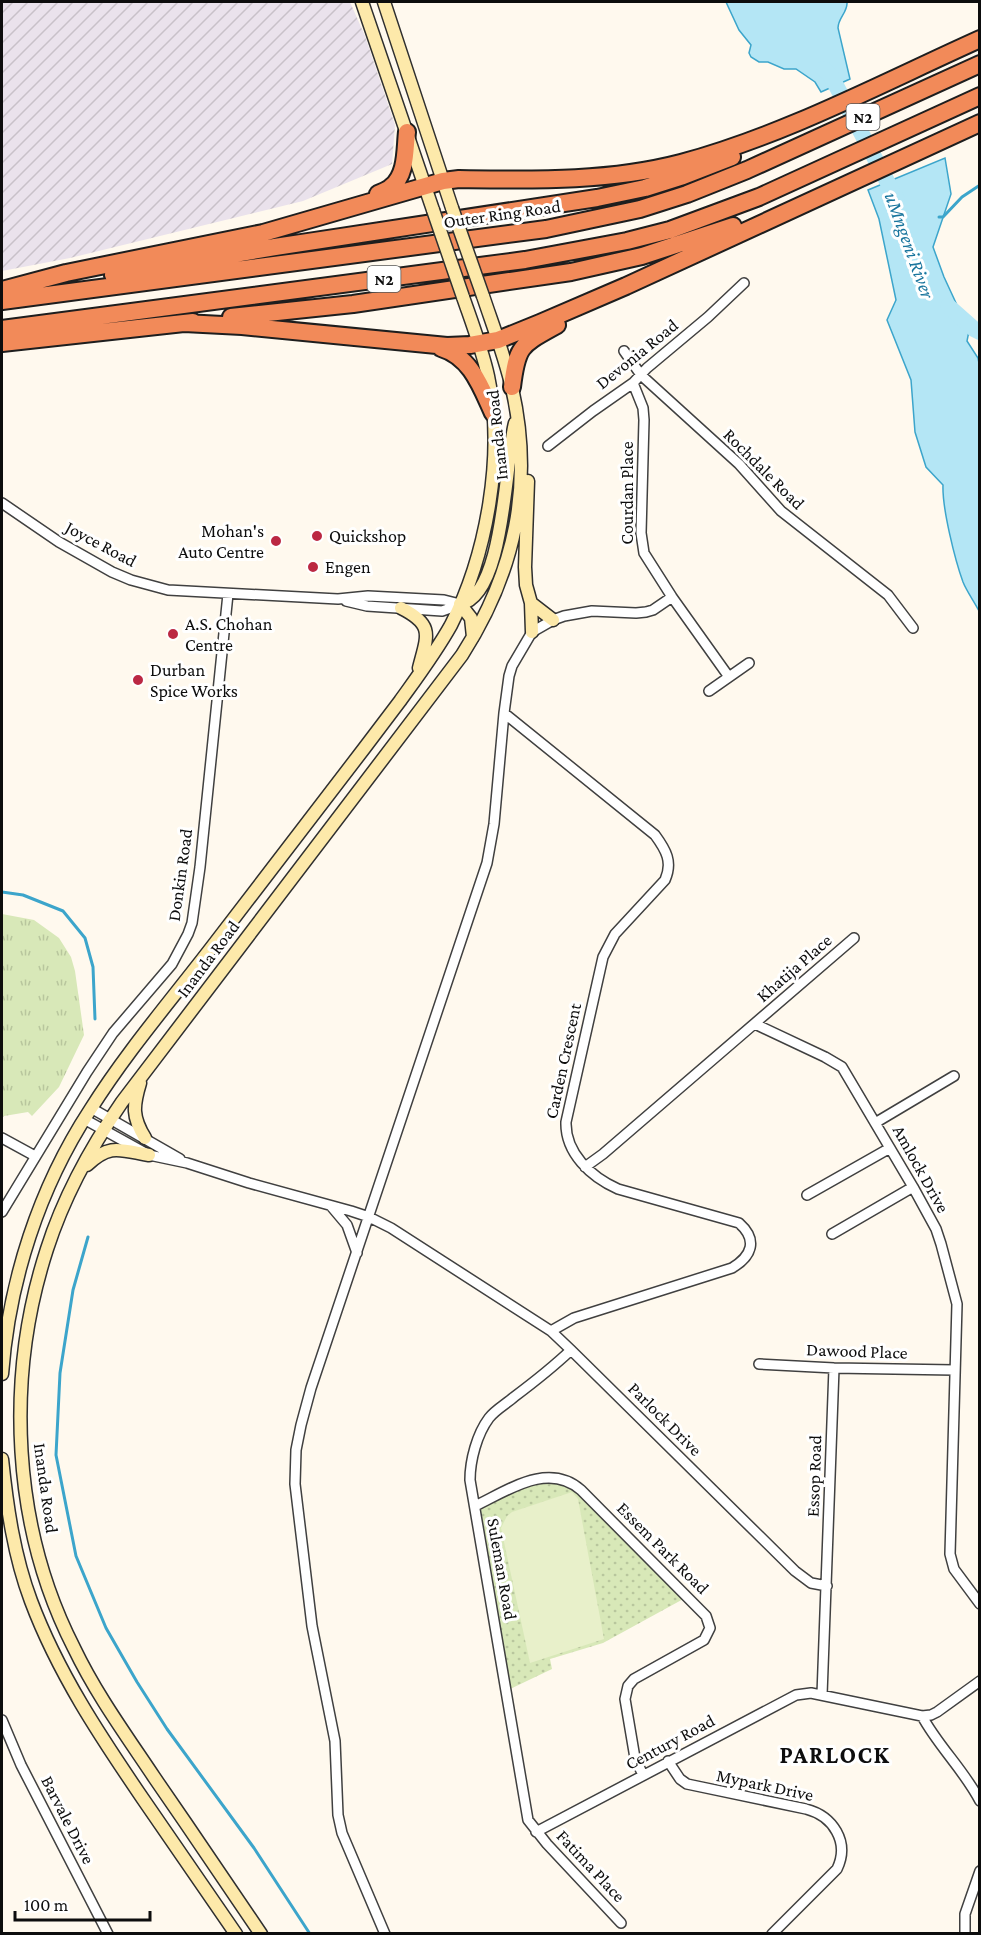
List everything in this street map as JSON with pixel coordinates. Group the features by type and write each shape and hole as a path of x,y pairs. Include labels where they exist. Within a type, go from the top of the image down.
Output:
{"highway":[{"path":"2,290 129,273 275,247 597,198 645,188 683,177 980,39"},
{"name":"Outer Ring Road","path":"2,300 546,228 640,209 687,194 747,170 980,64"},
{"name":"N2","path":"2,329 536,258 627,241 670,230 759,198 980,96"},
{"path":"2,343 353,304 571,272 642,256 768,217 816,199 980,123"},
{"path":"356,206 392,187 399,177 409,162 407,132"},
{"path":"2,290 66,273 263,233 425,184 459,179 586,178 652,169 738,150"},
{"path":"184,323 242,326 447,346 479,344 498,340 626,286 768,217"},
{"path":"512,387 515,361 520,350 528,342 626,286"},
{"path":"429,344 447,350 467,363 493,413"}],"main road":[{"path":"362,2 407,132"},
{"name":"Inanda Road","path":"261,1934 104,1703 72,1646 43,1571 34,1536 22,1458 21,1403 31,1308 46,1250 80,1172 106,1125 448,674 473,637 498,589 516,525 521,480 517,416 512,387 384,2"},
{"name":"Inanda Road","path":"2,1374 11,1301 22,1256 41,1205 59,1166 88,1114 416,678 438,646 460,604 477,554 493,472 493,413 489,377 425,184 409,162"},
{"path":"517,416 523,426 528,470 525,567 526,585 531,603 532,632"},
{"path":"473,637 471,618 460,604 470,602 479,592 499,536 511,436 517,416"},
{"path":"531,603 553,620"},
{"path":"401,608 420,619 426,629 424,652 416,678"},
{"path":"144,1074 134,1107 138,1126 145,1138"},
{"path":"80,1172 99,1154 106,1151 116,1150 149,1155"},
{"path":"2,1459 7,1504 16,1550 30,1599 63,1674 107,1746 236,1934"}],"street":[{"name":"Devonia Road","path":"548,446 633,383 744,283"},
{"name":"Rochdale Road","path":"624,351 641,375 739,464 781,511 888,595 913,628"},
{"name":"Courdan Place","path":"633,383 643,408 644,420 642,547 647,559 672,597 729,677"},
{"name":"Joyce Road","path":"2,503 87,559 131,580 168,590 338,599 368,596 444,600 460,604"},
{"name":"Donkin Road","path":"2,1212 113,1033 132,1008 172,964 188,934 192,923 200,867 228,594"},
{"path":"385,1934 345,1842 340,1824 335,1741 312,1626 295,1484 296,1450 301,1425 311,1388 487,863 494,824 504,713 512,666 532,632 553,620 592,611 636,614 653,610 672,597"},
{"name":"Joyce Road","path":"338,599 367,606 442,611 460,604"},
{"path":"708,691 749,663"},
{"name":"Carden Crescent","path":"504,713 655,835 666,850 668,857 669,872 665,880 615,934 603,957 566,1122 569,1144 595,1177 618,1189 739,1223 749,1235 751,1244 750,1250 739,1264 732,1268 574,1318 550,1331"},
{"name":"Khatija Place","path":"755,1024 854,938"},
{"path":"585,1167 755,1024"},
{"name":"Amlock Drive","path":"755,1024 842,1067 927,1212 941,1244 957,1304 950,1554 954,1569 980,1604"},
{"path":"876,1123 954,1076"},
{"name":"Parlock Drive","path":"88,1114 149,1155 187,1163 330,1205 369,1217 392,1228 550,1331 795,1571 811,1583 826,1586"},
{"name":"Parlock Drive","path":"106,1125 145,1138 187,1163"},
{"path":"2,1138 35,1156"},
{"path":"807,1195 890,1148"},
{"path":"832,1234 913,1187"},
{"path":"330,1205 347,1225 357,1253"},
{"name":"Suleman Road","path":"536,1832 526,1815 470,1480 470,1466 480,1435 489,1417 571,1350"},
{"name":"Dawood Place","path":"759,1364 954,1370"},
{"name":"Essop Road","path":"826,1586 834,1368"},
{"name":"Essem Park Road","path":"475,1506 530,1480 555,1477 567,1480 581,1490 706,1616 710,1628 704,1640 634,1679 628,1686 625,1699 635,1758 644,1775"},
{"path":"826,1586 822,1695 922,1716 937,1712 980,1681"},
{"name":"Century Road","path":"536,1832 788,1698 802,1693 822,1695"},
{"path":"922,1716 932,1734 965,1776 980,1801"},
{"name":"Barvale Drive","path":"2,1720 21,1765 108,1934"},
{"name":"Mypark Drive","path":"668,1761 680,1779 687,1784 806,1809 821,1814 833,1825 841,1848 837,1869 772,1934"},
{"name":"Fatima Place","path":"536,1832 621,1923"},
{"path":"965,1934 964,1914 980,1871"}],"shaded area":[{"path":"2,2 350,2 365,36 395,125 392,164 303,201 70,258 2,271"}],"green space":[{"path":"2,914 34,920 59,938 71,957 75,971 84,1035 59,1087 32,1116 28,1112 2,1118"},
{"path":"536,1482 568,1483 687,1597 603,1643 550,1659 552,1669 506,1691 476,1507"},
{"path":"572,1492 578,1499 604,1639 530,1663 501,1528 507,1516 512,1512"}],"water":[{"path":"726,2 847,2 838,28 850,79 821,92 815,82 796,69 784,69 768,62 759,62 751,57 749,53 751,45 739,30"},
{"path":"945,158 951,194 933,247 969,331 967,341 979,363 979,611 965,586 956,561 947,520 943,485 926,467 915,432 911,380 887,320 896,300 879,219 868,190"}],"waterway":[{"name":"uMngeni River","path":"824,69 831,76 897,200"},
{"path":"939,217 943,217 962,197 980,185"},
{"path":"948,306 980,332"},
{"path":"2,892 23,895 63,911 85,938 93,967 95,1019"},
{"path":"88,1237 73,1290 60,1373 56,1455 76,1556 106,1628 137,1682 167,1729 254,1848 310,1934"}],"place":[{"name":"Quickshop","path":"317,536"},
{"name":"Mohan's Auto Centre","path":"276,541"},
{"name":"Engen","path":"313,567"},
{"name":"A.S. Chohan Centre","path":"173,634"},
{"name":"Durban Spice Works","path":"138,680"}],"district":[{"name":"PARLOCK","path":"835,1755"}]}
